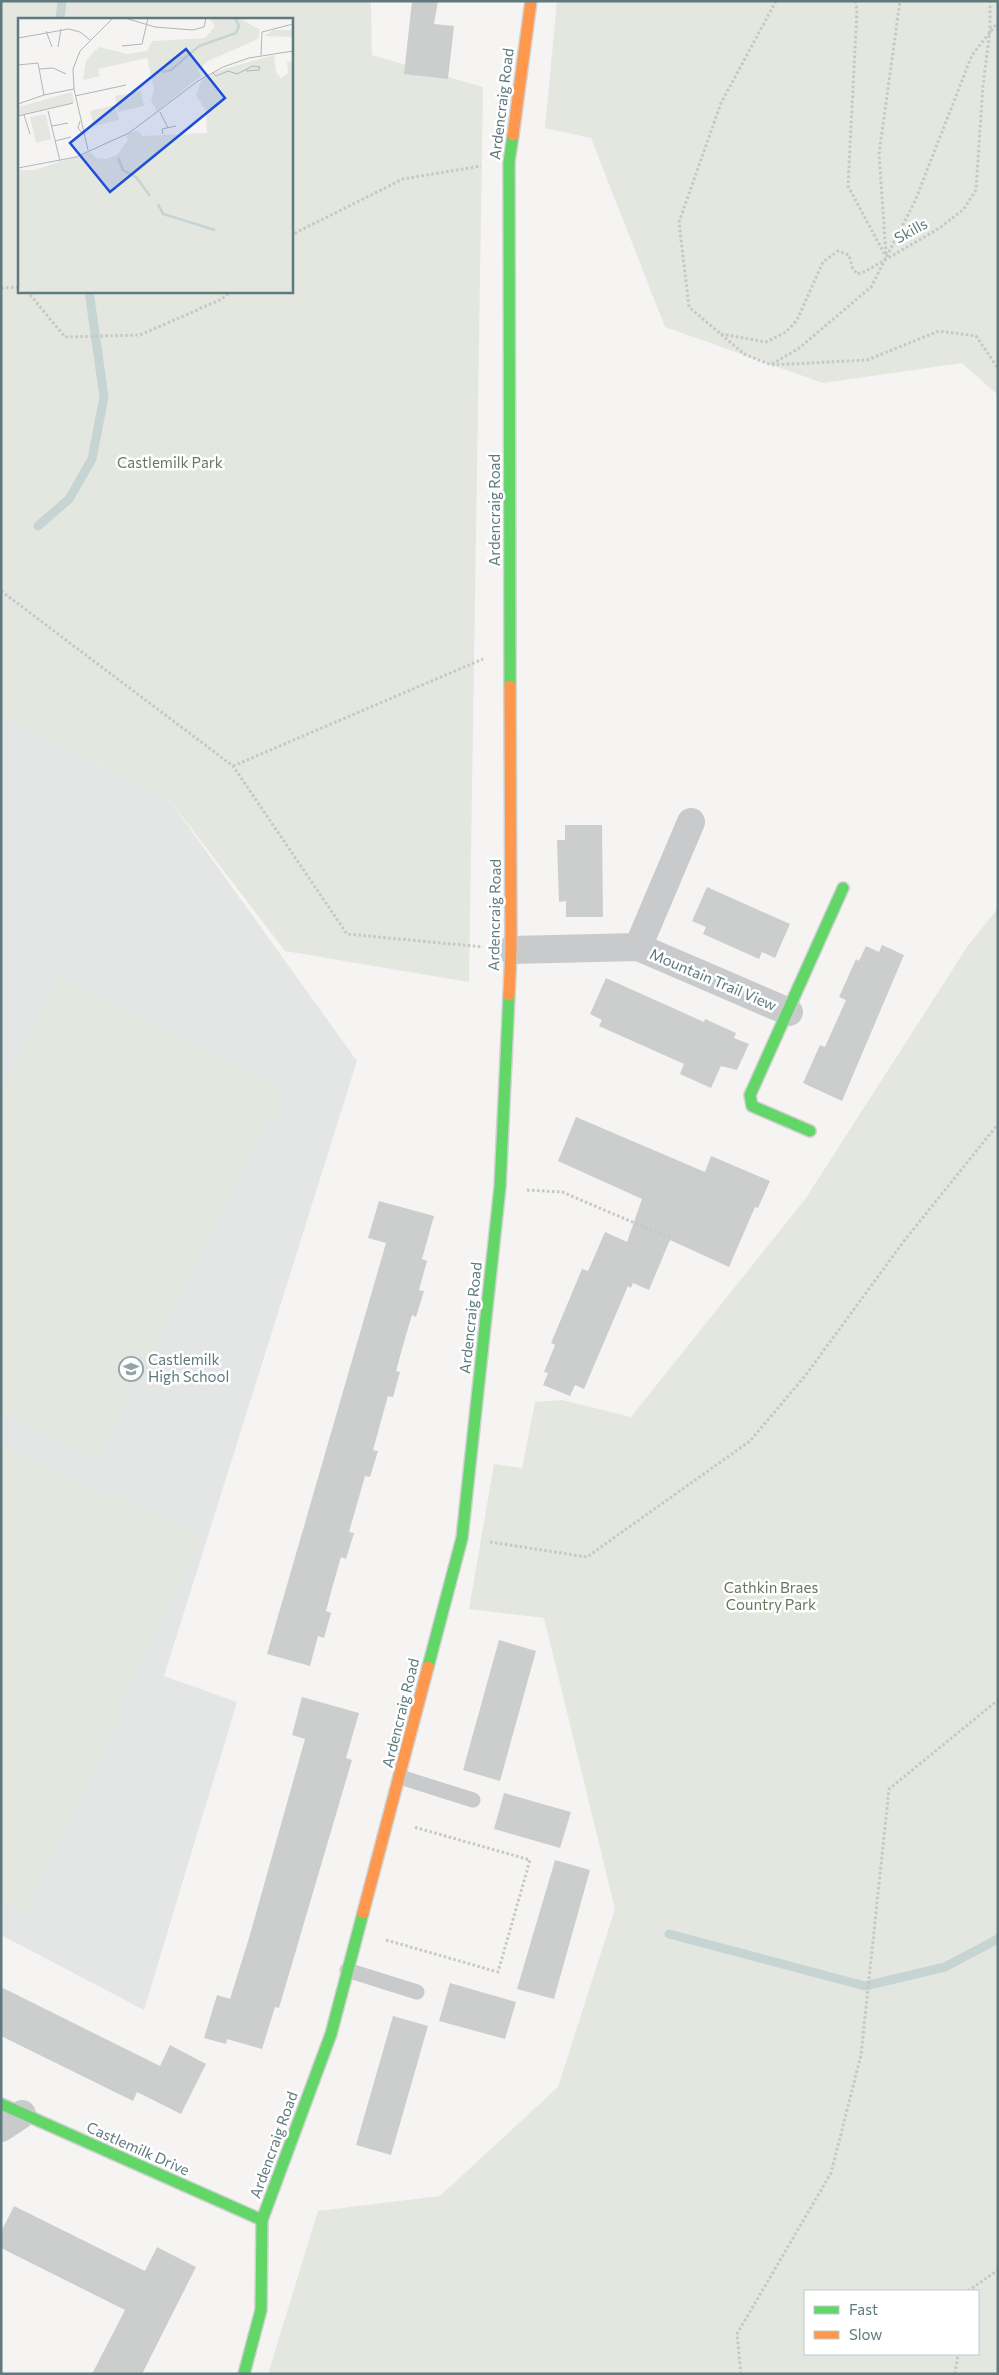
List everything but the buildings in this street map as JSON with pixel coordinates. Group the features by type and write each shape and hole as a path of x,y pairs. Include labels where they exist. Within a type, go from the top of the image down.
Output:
{"street":[{"name":"Ardencraig Road","path":"244,2374 261,2310 262,2220 331,2034 357,1932 390,1820 462,1538 500,1187 510,950 509,162 530,1"},
{"name":"Mountain Trail View","path":"638,947 691,822"},
{"name":"Mountain Trail View","path":"810,1131 752,1106 750,1095 789,1012 843,888"},
{"name":"Mountain Trail View","path":"510,950 638,947 789,1012"},
{"name":"Castlemilk Drive","path":"8,2115 262,2220"}],"lane":[{"path":"400,1777 474,1800"},
{"path":"347,1970 417,1992"}],"path":[{"path":"776,1 721,103 679,222 689,307 744,354 771,365 867,360 939,331 976,336 998,368"},
{"path":"855,1 857,9 848,186 886,258"},
{"path":"886,258 879,154 900,1"},
{"name":"Skills","path":"720,334 766,342 786,332 797,320 823,262 838,251 849,255 852,267 857,274 864,272 938,229 963,210 976,190 983,85 990,31 990,1"},
{"path":"771,365 798,349 871,287 915,201 972,55 998,22"},
{"path":"292,236 403,179 509,162"},
{"path":"1,288 18,287"},
{"path":"28,292 65,337 140,335 222,299 230,292"},
{"path":"1,591 233,766 347,934 510,950"},
{"path":"233,766 510,647"},
{"path":"462,1538 587,1557 750,1441 805,1376 904,1241 998,1124"},
{"path":"500,1187 562,1192 670,1238"},
{"path":"741,2374 737,2334 832,2173 861,2055 889,1789 998,1700"},
{"path":"357,1932 498,1972 530,1860 390,1820"},
{"path":"969,2290 998,2270"},
{"path":"954,2374 958,2355"}],"shaded area":[{"name":"Castlemilk High School","path":"1,717 168,798 357,1061 164,1676 237,1702 144,2010 1,1935"}],"green space":[{"name":"Castlemilk Park","path":"1,1 371,1 372,55 483,87 469,982 285,951 168,798 1,717"},
{"path":"557,1 998,1 998,395 962,363 823,383 665,327 591,138 545,128"},
{"name":"Cathkin Braes Country Park","path":"998,908 998,2374 268,2374 318,2211 440,2196 558,2087 615,1909 544,1618 469,1609 494,1464 522,1468 535,1402 562,1400 631,1417 806,1198 967,947"},
{"path":"61,974 286,1092 94,1460 1,1412 1,1090"},
{"path":"1,1443 202,1538 24,1913 1,1902"}],"waterway":[{"path":"60,18 62,1"},
{"path":"38,526 69,499 92,459 104,397 89,292"},
{"path":"669,1934 865,1986 945,1967 998,1939"}],"traffic: fast":[{"path":"510,686 509,162 513,135"},
{"path":"810,1131 752,1106 750,1095 843,888"},
{"path":"428,1667 462,1538 500,1187 509,995"},
{"path":"244,2374 261,2310 262,2220 331,2034 363,1913"},
{"path":"1,2104 262,2220"}],"traffic: slow":[{"path":"513,135 531,1"},
{"path":"509,995 511,950 510,686"},
{"path":"363,1913 428,1667"}],"place":[{"name":"Castlemilk High School","path":"131,1369"}]}
